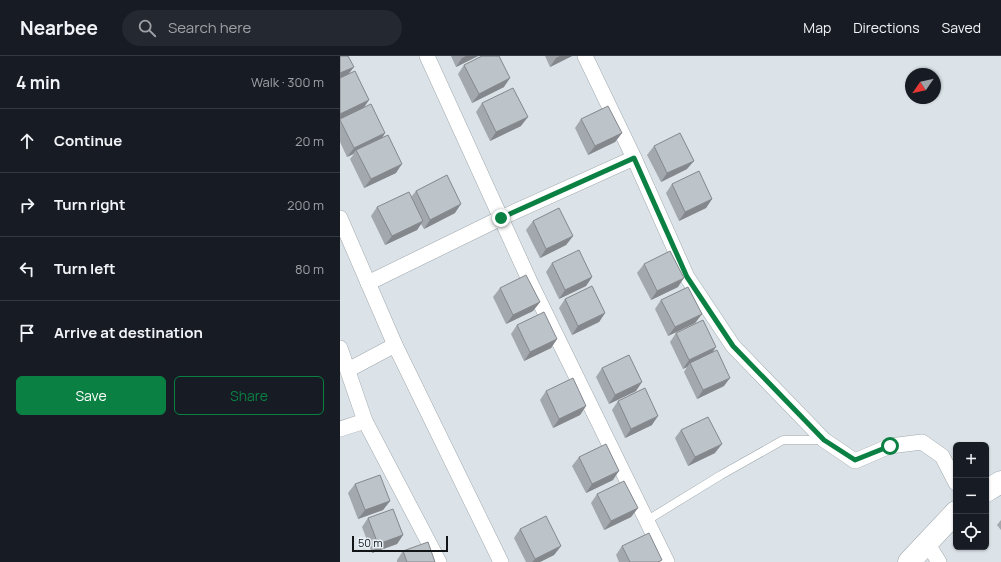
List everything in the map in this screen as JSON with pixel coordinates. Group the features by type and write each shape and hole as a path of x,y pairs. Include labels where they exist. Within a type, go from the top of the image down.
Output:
{"main road":[{"path":"989,489 1001,482"},
{"path":"909,562 954,514"}],"street":[{"path":"426,56 534,291 667,562"},
{"path":"585,56 634,158 687,277 729,340 824,440 855,460 890,446 922,442 942,456 953,478"},
{"path":"368,284 501,218 634,158"},
{"path":"340,218 395,344 501,562"},
{"path":"348,370 395,344"},
{"path":"340,348 365,421 439,562"},
{"path":"340,430 365,421"},
{"path":"928,543 939,562"}],"lane":[{"path":"646,521 721,475 783,440 824,440"}],"building":[{"path":"340,56 348,56 354,67 340,73"},
{"path":"482,56 499,56 510,78 479,94 464,65"},
{"path":"355,71 369,100 340,114 340,78"},
{"path":"513,88 528,117 496,132 482,103"},
{"path":"371,104 385,133 354,148 340,119"},
{"path":"608,106 622,133 595,146 581,119"},
{"path":"680,133 694,161 667,173 654,146"},
{"path":"388,135 402,164 371,179 356,150"},
{"path":"699,171 712,199 685,212 672,184"},
{"path":"447,175 461,204 430,220 416,191"},
{"path":"409,192 423,221 392,236 377,207"},
{"path":"559,208 573,236 546,249 533,221"},
{"path":"579,250 592,277 565,290 552,263"},
{"path":"670,251 684,278 657,291 644,264"},
{"path":"526,275 540,302 513,315 500,288"},
{"path":"592,286 605,313 578,326 565,299"},
{"path":"688,287 702,314 675,327 661,300"},
{"path":"544,312 557,339 530,352 517,325"},
{"path":"703,320 716,347 689,360 676,333"},
{"path":"717,350 730,378 703,390 690,363"},
{"path":"629,355 642,382 615,395 602,368"},
{"path":"573,378 586,406 559,419 546,391"},
{"path":"645,388 658,416 631,429 618,401"},
{"path":"708,417 722,444 695,457 681,430"},
{"path":"606,444 619,471 592,484 579,457"},
{"path":"380,475 390,501 365,510 355,484"},
{"path":"624,481 638,508 611,521 597,494"},
{"path":"393,509 403,535 378,544 368,518"},
{"path":"546,516 561,546 535,559 520,529"},
{"path":"649,533 662,560 658,562 630,562 622,546"},
{"path":"428,542 435,562 407,562 403,551"}],"route":[{"path":"501,218 634,158 687,277 733,346 824,440 855,460 890,446"}]}
